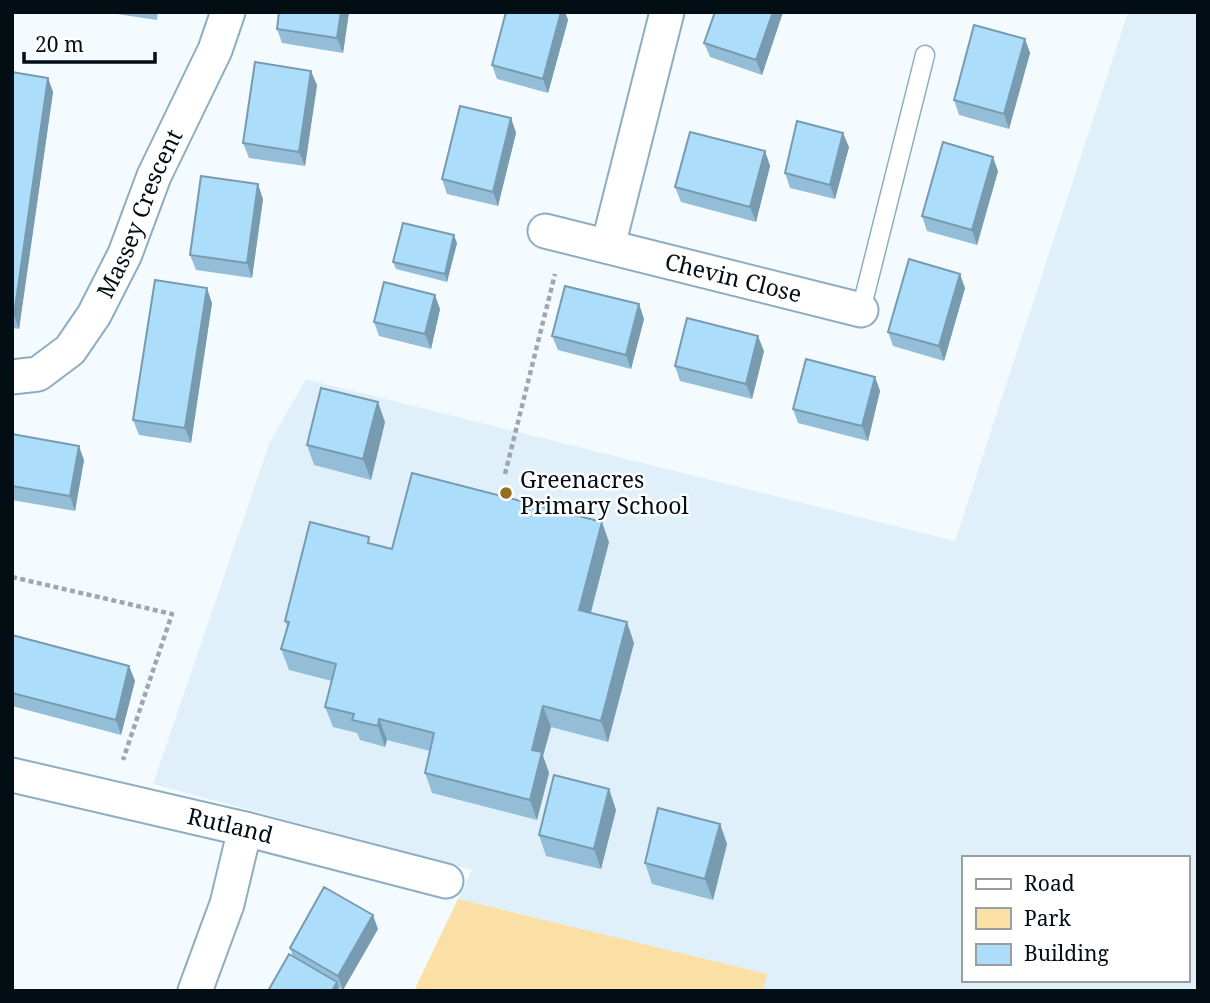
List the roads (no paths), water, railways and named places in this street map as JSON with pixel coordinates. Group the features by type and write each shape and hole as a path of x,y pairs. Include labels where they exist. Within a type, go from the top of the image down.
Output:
{"street":[{"name":"Massey Crescent","path":"12,377 38,374 49,366 70,350 94,315 125,254 154,176 215,50 228,12"},
{"path":"608,246 667,12"},
{"name":"Chevin Close","path":"555,234 861,310"},
{"name":"Rutland","path":"12,775 245,829 446,881"},
{"path":"195,991 227,904 245,829"}],"lane":[{"path":"861,310 925,55"}],"place":[{"name":"Greenacres Primary School","path":"506,493"}]}
